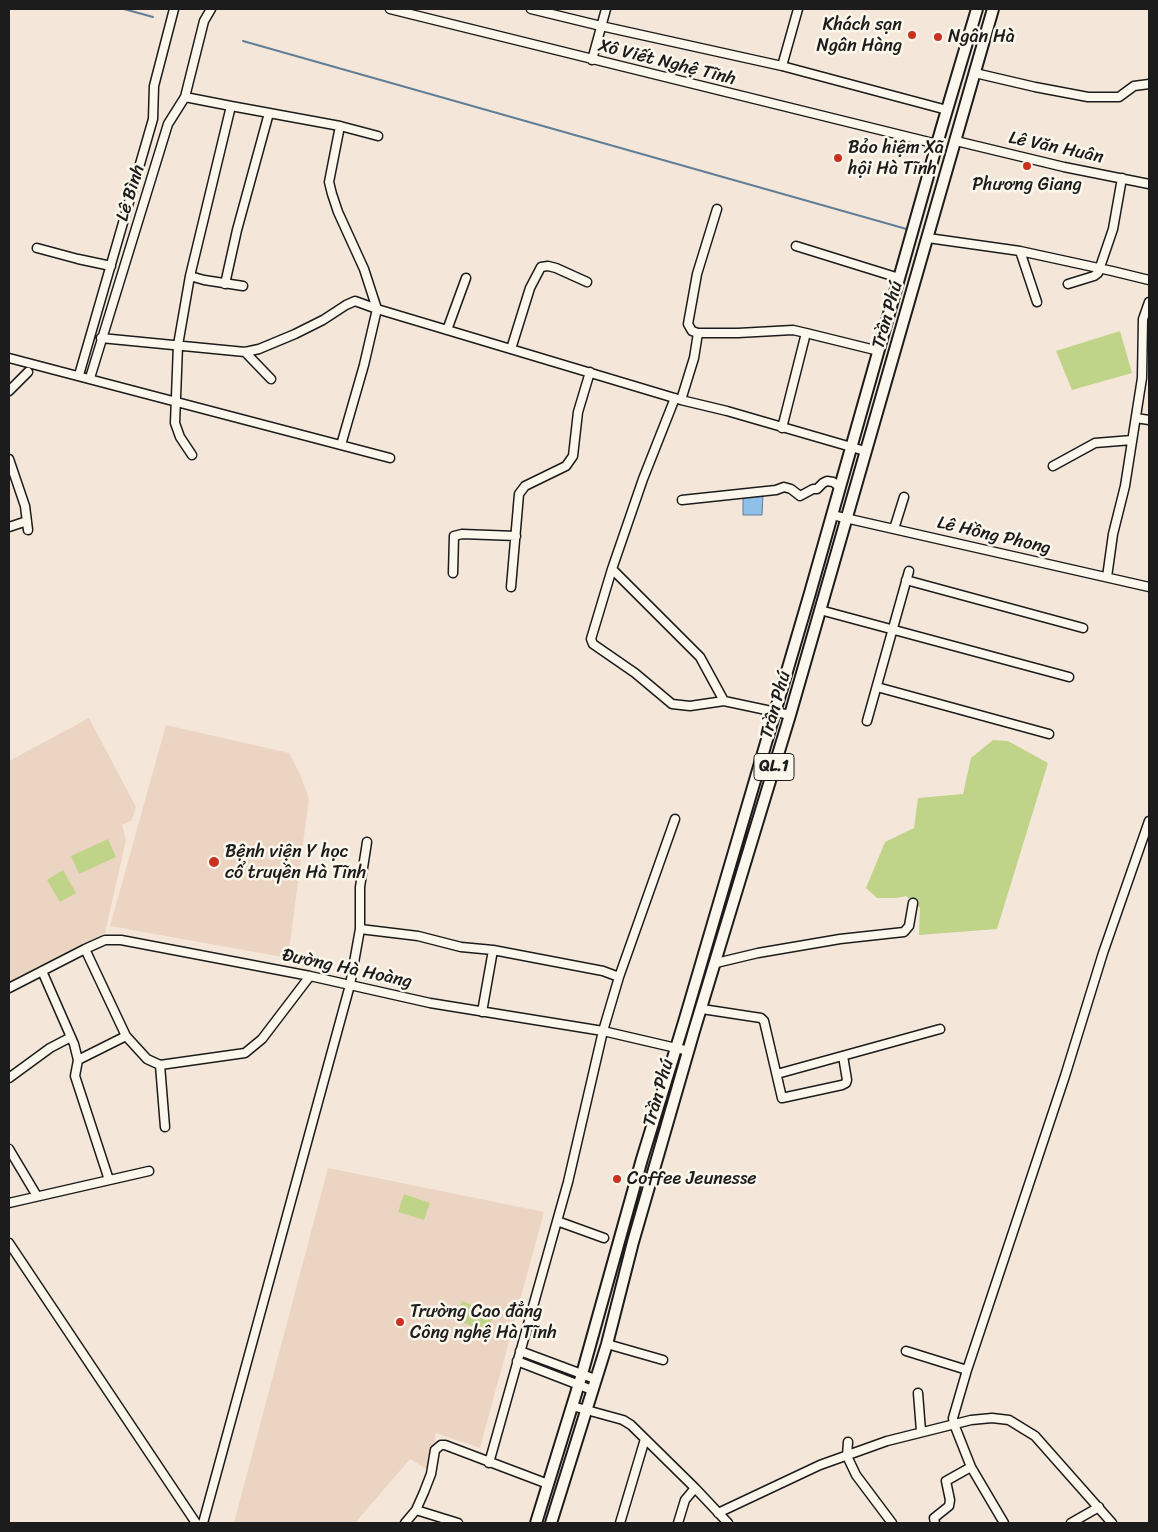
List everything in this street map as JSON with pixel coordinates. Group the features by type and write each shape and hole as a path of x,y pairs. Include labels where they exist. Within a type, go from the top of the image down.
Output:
{"main road":[{"name":"Trần Phú","path":"536,1523 582,1374 675,1047 775,712 977,9"},
{"name":"Trần Phú","path":"551,1523 607,1344 628,1260 688,1051 790,715 993,9"}],"street":[{"name":"Lê Bình","path":"79,375 153,119 154,86 174,9"},
{"name":"Lê Bình","path":"90,378 168,124 184,97 204,22 211,9"},
{"name":"Xô Viết Nghệ Tĩnh","path":"390,9 937,144"},
{"name":"Xô Viết Nghệ Tĩnh","path":"531,9 782,66 947,110"},
{"path":"592,60 606,9"},
{"path":"782,66 798,9"},
{"path":"975,73 1088,97 1119,97 1134,86 1149,84"},
{"path":"184,97 340,126 378,136"},
{"path":"192,455 177,431 178,345 190,276 231,106"},
{"path":"225,284 237,230 269,113"},
{"path":"153,119 168,124"},
{"path":"340,126 329,182 338,212 364,269 377,309 364,365 341,445"},
{"name":"Lê Văn Huân","path":"956,141 1064,167 1149,184"},
{"path":"1068,284 1098,274 1113,229 1122,178"},
{"path":"717,209 697,274 688,324 692,331 698,333 793,330 879,351"},
{"path":"928,238 1102,265 1149,280"},
{"path":"796,246 899,278"},
{"path":"37,248 111,266"},
{"path":"1020,252 1037,302"},
{"path":"511,349 530,288 541,266 556,268 588,282"},
{"path":"190,276 243,286"},
{"path":"447,330 466,278"},
{"path":"101,338 245,352 259,349 295,334 356,301 377,309 678,399 866,451"},
{"path":"1107,577 1113,534 1125,486 1136,418 1142,378 1143,319 1149,302"},
{"path":"782,428 806,332"},
{"path":"698,333 694,358 643,479 612,569 591,640 593,644 635,673 672,704 690,706 724,701 790,715"},
{"path":"245,352 271,379"},
{"path":"9,358 390,458"},
{"path":"9,391 28,372"},
{"path":"511,587 518,502 522,490 525,486 566,466 573,456 578,412 590,372"},
{"path":"1136,418 1149,420"},
{"path":"1053,466 1095,443 1132,440"},
{"path":"9,459 11,472 25,506 28,530"},
{"path":"682,500 776,490 784,487 791,489 800,496 813,489 817,489 827,481 840,487"},
{"path":"894,529 904,497"},
{"name":"Lê Hồng Phong","path":"832,515 1149,587"},
{"path":"9,527 27,521"},
{"path":"453,573 454,536 462,534 516,536"},
{"path":"612,569 700,657 724,701"},
{"path":"868,721 909,571"},
{"path":"906,580 1083,628"},
{"path":"820,610 1070,677"},
{"path":"877,687 1049,734"},
{"path":"489,1462 568,1182 602,1031 675,818"},
{"path":"992,1523 1002,1521 971,1467 953,1418 967,1370 1065,1076 1100,962 1149,821"},
{"path":"203,1523 350,985 360,929 360,887 367,842"},
{"path":"716,963 758,953 840,939 904,932 909,926 913,903"},
{"path":"360,929 418,936 461,947 493,950 603,971 619,977"},
{"name":"Đường Hà Hoàng","path":"9,988 105,940 121,940 310,976 430,1003 602,1031 688,1051"},
{"path":"85,949 126,1036 147,1059 160,1065 245,1053 262,1039 310,976"},
{"path":"482,1012 493,950"},
{"path":"42,971 71,1037 78,1060 75,1076 109,1180"},
{"path":"702,1009 761,1018 764,1021 782,1098 842,1085 847,1080 843,1056"},
{"path":"777,1074 940,1029"},
{"path":"78,1060 126,1036"},
{"path":"9,1078 50,1048 71,1037"},
{"path":"160,1065 165,1127"},
{"path":"9,1149 36,1196"},
{"path":"9,1203 149,1171"},
{"path":"557,1221 604,1238"},
{"path":"9,1242 196,1523"},
{"path":"607,1344 663,1360"},
{"path":"520,1351 595,1379"},
{"path":"906,1351 967,1370"},
{"path":"517,1361 592,1390"},
{"path":"918,1393 921,1432"},
{"path":"572,1406 623,1420 631,1425 728,1523"},
{"path":"718,1512 820,1465 887,1441 970,1420 992,1418 1009,1420 1034,1436 1112,1523"},
{"path":"620,1523 645,1438"},
{"path":"848,1442 847,1456 856,1475 892,1523"},
{"path":"405,1523 416,1510 431,1474 435,1450 445,1445 548,1484"},
{"path":"935,1523 934,1518 949,1506 950,1500 946,1481 971,1467"},
{"path":"678,1523 685,1500 695,1488"},
{"path":"1071,1523 1099,1507"},
{"path":"416,1510 445,1522 458,1523"}],"shaded area":[{"path":"89,718 136,807 132,820 122,825 126,840 105,933 9,983 9,761"},
{"name":"Bệnh viện Y học cổ truyền Hà Tĩnh","path":"166,725 289,753 299,772 309,798 288,958 110,926"},
{"name":"Trường Cao đẳng Công nghệ Hà Tĩnh","path":"328,1168 544,1212 480,1448 436,1433 428,1470 410,1459 355,1523 234,1523"}],"green space":[{"path":"1120,331 1132,373 1072,390 1056,351"},
{"path":"993,740 1008,741 1048,763 997,929 919,935 920,908 906,896 877,898 866,888 885,842 914,828 918,798 963,794 971,758"},
{"path":"108,839 116,857 79,874 71,856"},
{"path":"63,870 76,893 60,902 47,880"},
{"path":"404,1194 430,1203 424,1220 398,1212"},
{"path":"462,1301 494,1314 487,1333 455,1319"}],"water":[{"path":"763,494 762,515 743,515 743,496"}],"waterway":[{"path":"124,9 153,17"},
{"path":"243,41 910,230"}],"place":[{"name":"Khách sạn Ngân Hàng","path":"912,35"},
{"name":"Ngân Hà","path":"938,37"},
{"name":"Bảo hiệm Xã hội Hà Tĩnh","path":"838,158"},
{"name":"Phương Giang","path":"1027,166"},
{"name":"Bệnh viện Y học cổ truyền Hà Tĩnh","path":"214,862"},
{"name":"Coffee Jeunesse","path":"617,1179"},
{"name":"Trường Cao đẳng Công nghệ Hà Tĩnh","path":"400,1322"}]}
